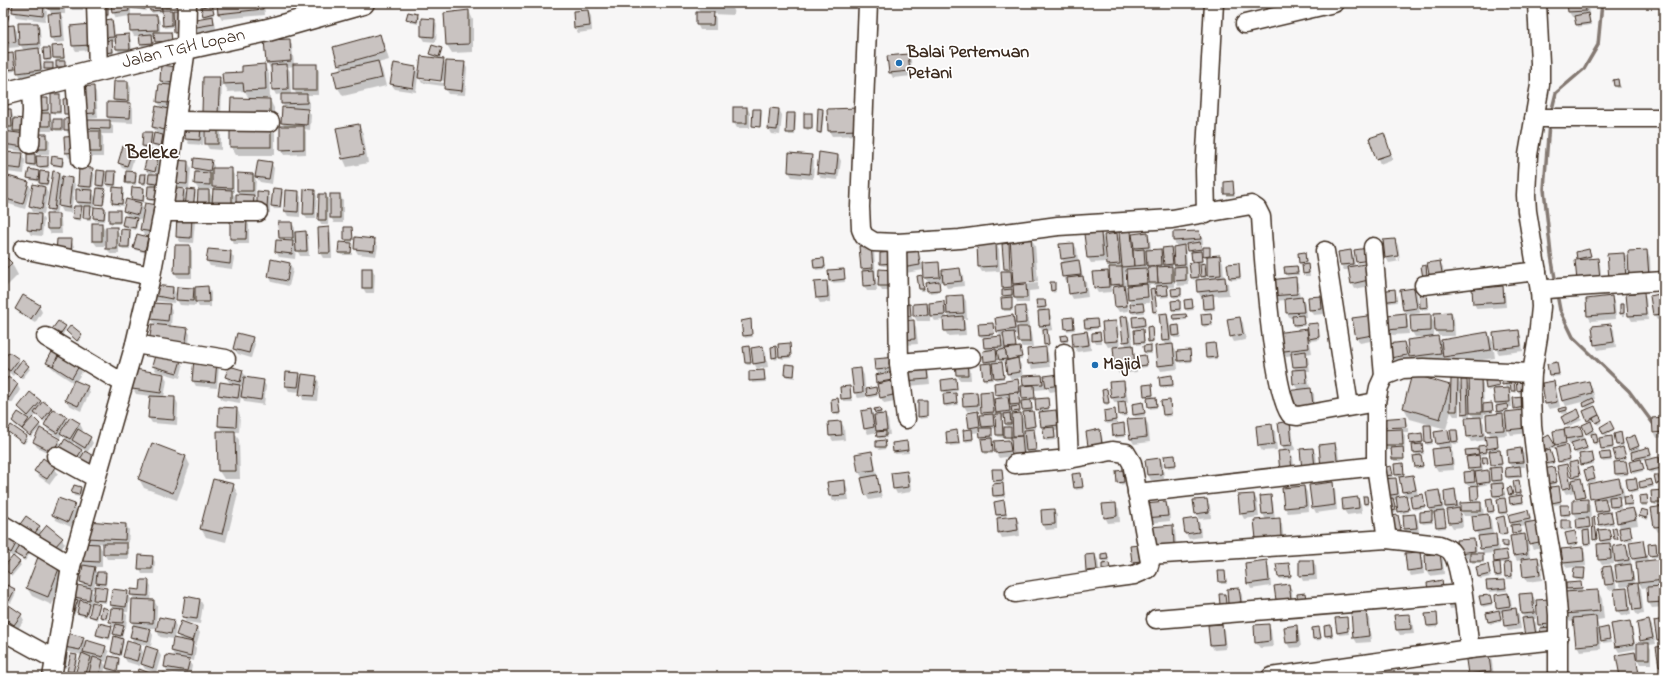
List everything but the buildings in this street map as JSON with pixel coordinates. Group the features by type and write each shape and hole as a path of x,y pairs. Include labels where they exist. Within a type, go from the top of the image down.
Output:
{"highway":[{"name":"Jalan TGH Lopan","path":"3,94 186,48 268,30 363,3"}],"street":[{"path":"96,3 98,71"},
{"path":"52,677 71,566 135,344 151,276 163,212 186,48 187,3"},
{"path":"868,3 860,186 860,223 863,233 870,240 880,243 897,243 960,239 1058,226 1146,221 1206,214 1248,205 1255,207 1260,214 1270,328 1287,411 1291,415 1295,416 1376,402"},
{"path":"1206,214 1205,170 1214,3"},
{"path":"1245,24 1334,3"},
{"path":"1537,3 1540,85 1543,118 1528,155 1526,195 1537,271 1550,289"},
{"path":"75,77 81,160"},
{"path":"30,144 32,87"},
{"path":"1543,118 1664,118"},
{"path":"176,121 270,122"},
{"path":"163,212 258,212"},
{"path":"897,243 896,298 899,363 906,419"},
{"path":"1373,247 1384,376 1379,386 1376,402 1376,466 1388,539"},
{"path":"23,249 151,276"},
{"path":"1325,250 1349,406"},
{"path":"1424,285 1537,271"},
{"path":"1550,289 1664,281"},
{"path":"1550,289 1539,330 1532,373 1532,425 1539,484 1555,578 1558,615 1558,677"},
{"path":"46,337 123,382"},
{"path":"135,344 226,359"},
{"path":"1064,353 1069,459"},
{"path":"899,363 971,357"},
{"path":"1384,376 1402,369 1423,368 1532,373"},
{"path":"1015,464 1069,459 1112,451 1126,453 1132,463 1149,555 1149,567 1140,574 1015,593"},
{"path":"56,456 96,478"},
{"path":"1137,493 1376,466"},
{"path":"3,525 71,566"},
{"path":"1149,555 1388,539 1439,545 1451,552 1456,561 1470,649"},
{"path":"1156,619 1462,594"},
{"path":"3,631 54,659"},
{"path":"1271,677 1376,670 1470,649 1558,640"}],"waterway":[{"path":"1551,113 1556,93 1584,69 1598,45 1602,3"},
{"path":"1549,123 1544,189 1551,255 1556,284"},
{"path":"1557,294 1560,310 1573,337 1629,391 1655,426"}],"place":[{"name":"Balai Pertemuan Petani","path":"899,63"},
{"name":"Majid","path":"1095,365"}],"district":[{"name":"Beleke","path":"152,153"}]}
